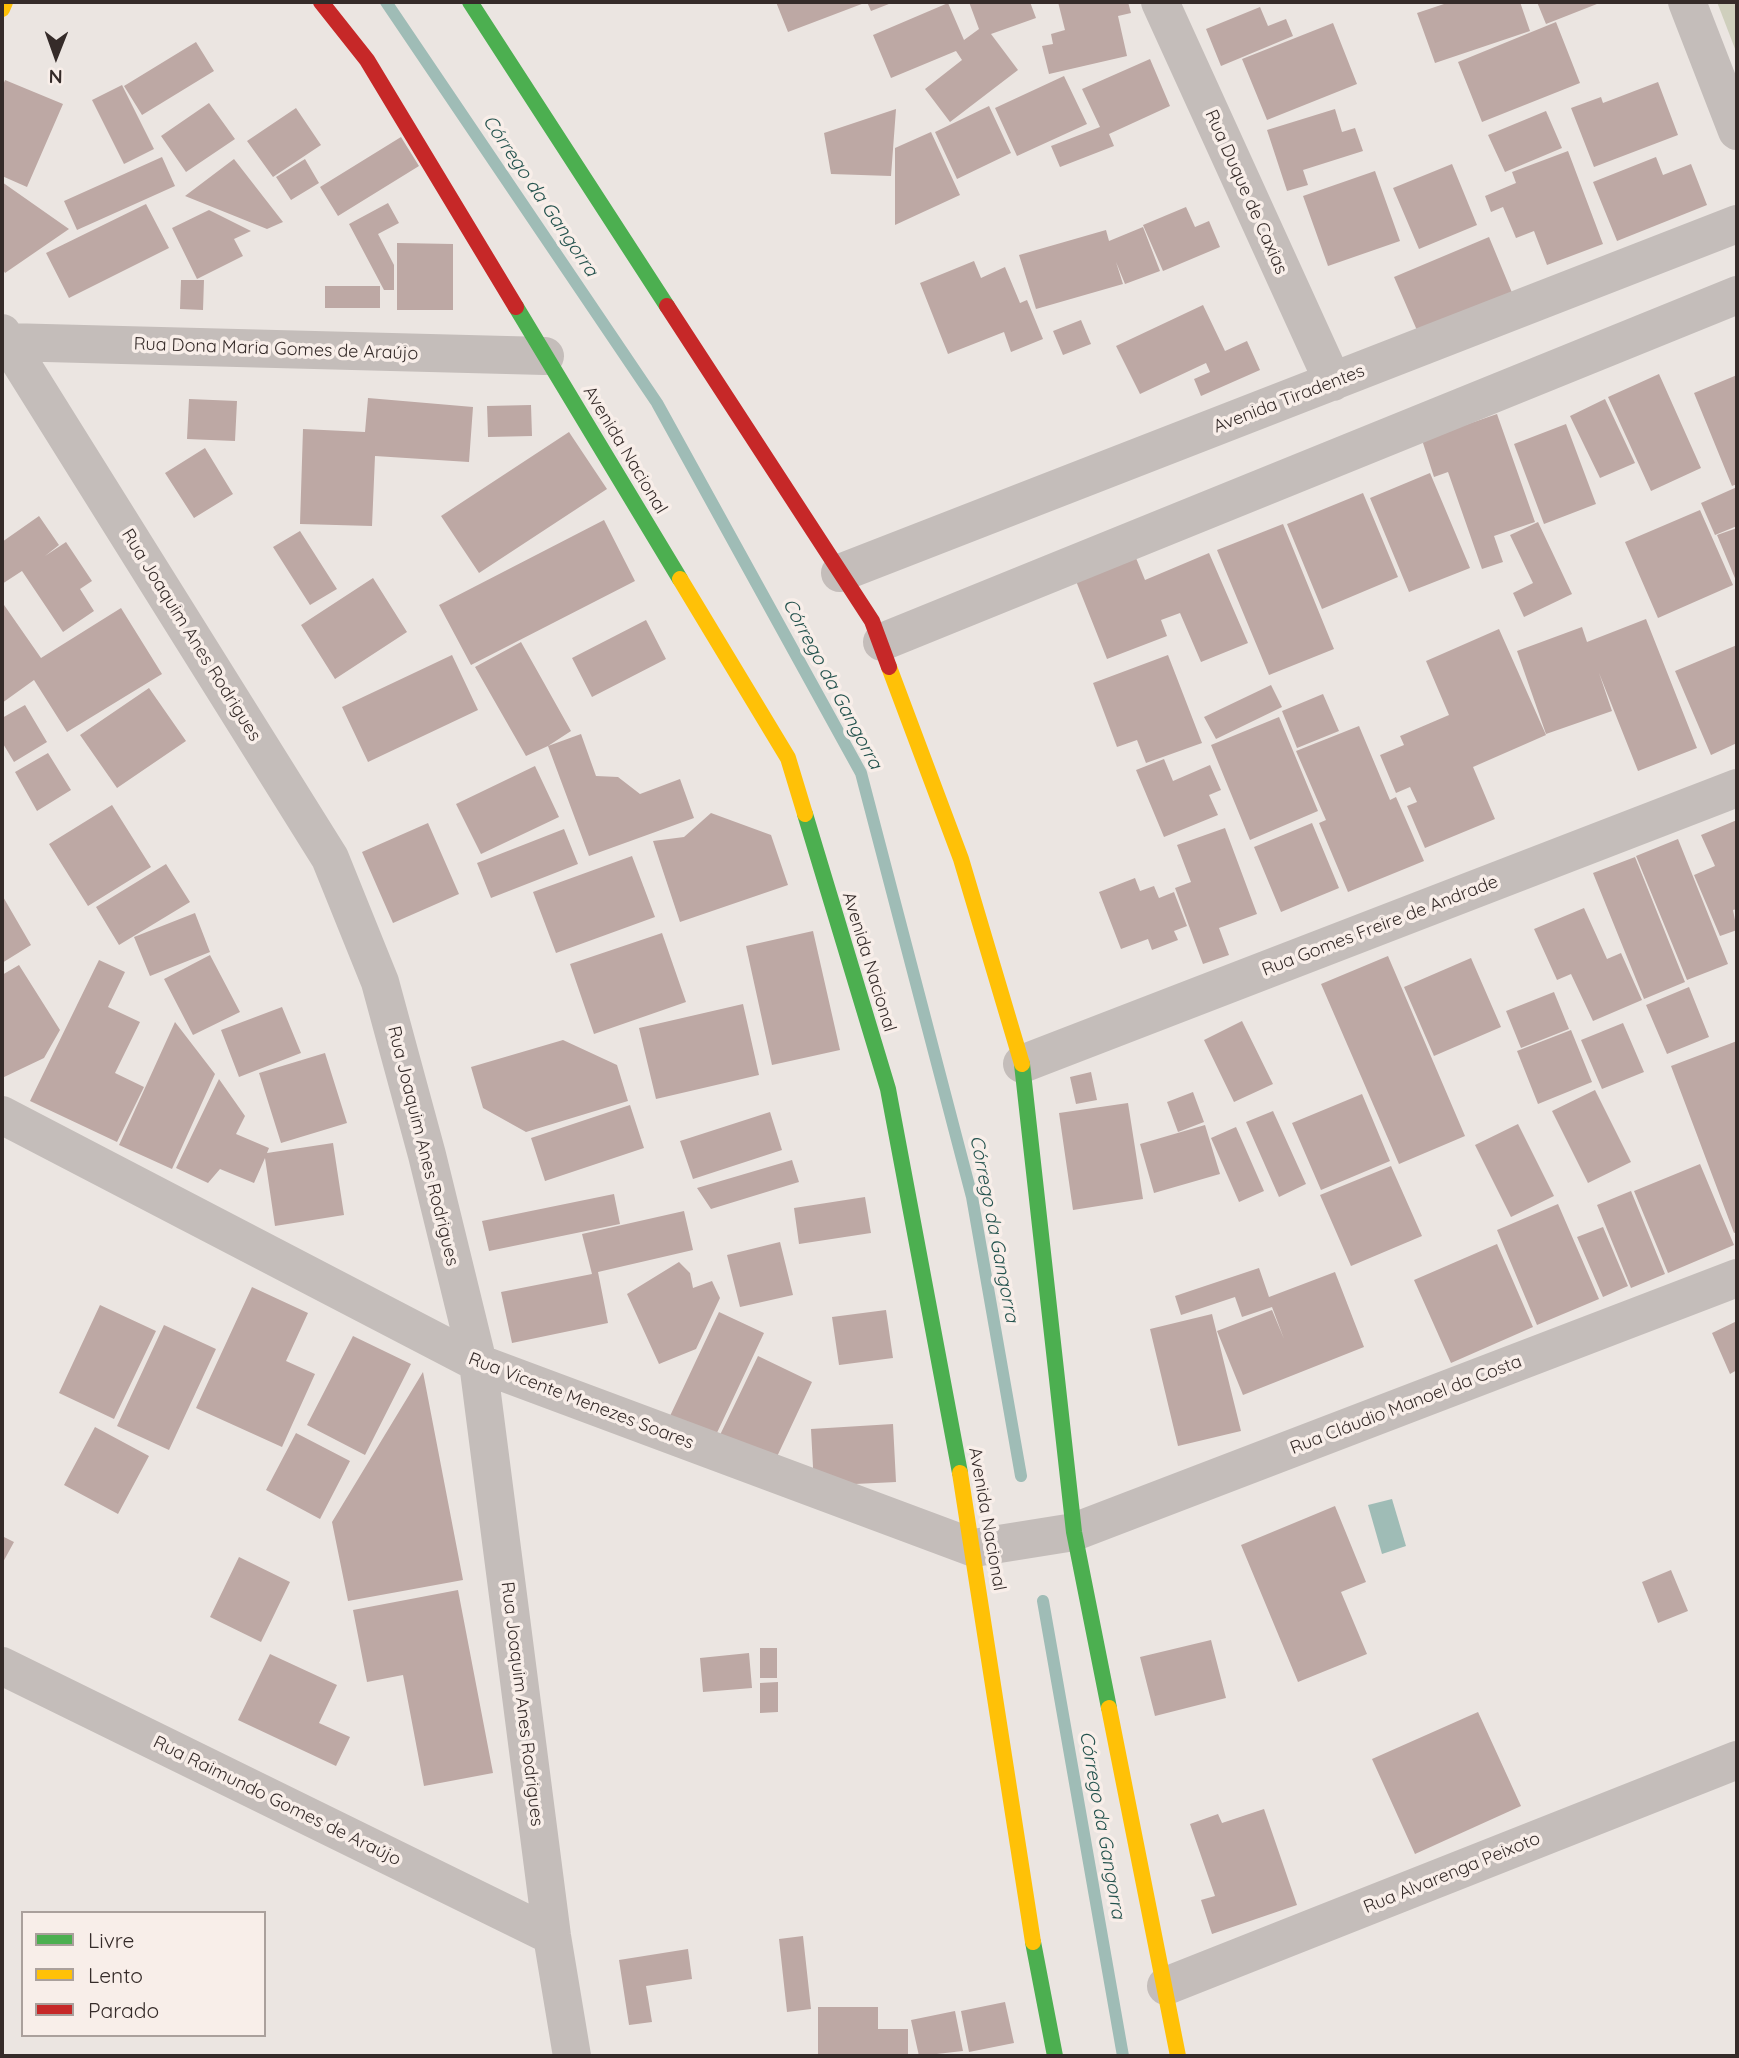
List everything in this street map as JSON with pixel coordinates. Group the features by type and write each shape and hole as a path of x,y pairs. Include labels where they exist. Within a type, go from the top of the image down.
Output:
{"street":[{"path":"2,9 5,2"},
{"name":"Avenida Nacional","path":"321,2 367,60 788,758 888,1089 988,1547 1038,1973 1055,2056"},
{"path":"470,2 872,621 961,859 1022,1063 1064,1534 1166,1986 1178,2056"},
{"name":"Rua Duque de Caxias","path":"1160,2 1333,382"},
{"path":"1687,2 1737,131"},
{"name":"Avenida Tiradentes","path":"841,573 1737,224"},
{"path":"882,642 1737,295"},
{"name":"Rua Dona Maria Gomes de Araújo","path":"5,337 545,356"},
{"name":"Rua Joaquim Anes Rodrigues","path":"5,337 330,858 380,982 427,1155 478,1363 552,1936 572,2056"},
{"name":"Rua Gomes Freire de Andrade","path":"1022,1063 1737,788"},
{"name":"Rua Vicente Menezes Soares","path":"2,1115 478,1363 988,1547"},
{"name":"Rua Cláudio Manoel da Costa","path":"1064,1534 1737,1278"},
{"path":"988,1547 1064,1534"},
{"name":"Rua Raimundo Gomes de Araújo","path":"2,1666 552,1936"},
{"name":"Rua Alvarenga Peixoto","path":"1166,1986 1737,1760"}],"green space":[{"path":"1717,2 1737,2 1737,54"}],"water":[{"path":"1392,1499 1406,1546 1382,1554 1368,1505"}],"building":[{"path":"776,2 867,2 788,32"},
{"path":"867,2 894,2 871,11"},
{"path":"969,2 1030,2 1036,18 991,34 1018,70 950,122 925,89 962,60 956,51 891,78 873,35 948,3 964,40 979,29"},
{"path":"1058,2 1128,2 1131,13 1118,16 1127,56 1049,74 1042,46 1053,44 1051,34 1065,30"},
{"path":"1450,2 1520,2 1530,31 1435,63 1417,13"},
{"path":"1537,2 1602,2 1546,24"},
{"path":"1260,7 1268,26 1286,19 1293,36 1221,66 1206,29"},
{"path":"1556,22 1580,83 1482,122 1458,62"},
{"path":"1333,23 1357,84 1267,120 1242,59"},
{"path":"196,42 214,71 142,115 124,86"},
{"path":"1150,59 1170,106 1109,134 1114,146 1060,167 1051,146 1100,127 1082,89"},
{"path":"1064,76 1087,124 1017,156 995,108"},
{"path":"5,80 63,104 27,187 2,176 2,88"},
{"path":"1658,82 1678,135 1594,167 1571,108 1601,97 1603,103"},
{"path":"122,85 154,149 124,164 92,100"},
{"path":"209,103 235,139 186,172 161,136"},
{"path":"989,106 1011,153 957,179 935,132"},
{"path":"296,108 321,145 273,177 247,141"},
{"path":"896,109 891,176 831,174 824,133"},
{"path":"1335,109 1342,132 1355,128 1363,151 1303,170 1308,185 1287,191 1267,130"},
{"path":"1546,111 1562,148 1505,172 1488,135"},
{"path":"931,132 960,195 895,225 895,148"},
{"path":"401,137 419,166 338,216 320,187"},
{"path":"1568,151 1603,244 1547,265 1534,231 1516,238 1503,207 1491,212 1485,196 1516,183 1512,172"},
{"path":"162,157 175,186 77,230 64,201"},
{"path":"1656,157 1663,175 1691,164 1707,205 1617,241 1593,182"},
{"path":"234,159 283,222 267,229 185,196"},
{"path":"305,159 319,183 291,200 276,177"},
{"path":"1452,164 1477,225 1419,249 1393,188"},
{"path":"1375,171 1400,241 1328,266 1303,196"},
{"path":"2,182 69,229 5,273 2,268"},
{"path":"388,203 399,223 378,234 394,265 394,290 384,290 349,224"},
{"path":"146,204 169,248 69,298 46,253"},
{"path":"1186,207 1195,227 1209,221 1220,247 1163,271 1143,225"},
{"path":"209,210 251,231 234,239 243,256 197,279 172,228"},
{"path":"1143,227 1160,271 1125,284 1116,262 1123,284 1036,309 1019,255 1106,230 1109,241"},
{"path":"1489,237 1513,295 1419,335 1394,277"},
{"path":"397,243 453,244 453,310 397,310"},
{"path":"974,261 981,278 1005,267 1020,303 1027,300 1043,339 1011,352 1004,332 948,354 920,283"},
{"path":"181,280 204,280 203,310 180,309"},
{"path":"325,286 380,286 380,308 325,308"},
{"path":"1203,305 1225,351 1247,341 1260,370 1201,396 1194,379 1210,372 1206,363 1140,394 1116,346"},
{"path":"1081,320 1091,344 1063,355 1053,331"},
{"path":"1659,374 1701,468 1651,491 1608,397"},
{"path":"1737,375 1737,484 1732,486 1694,393"},
{"path":"368,398 473,407 469,462 375,456 372,526 300,524 303,429 365,432"},
{"path":"189,399 237,401 235,441 187,439"},
{"path":"1605,399 1635,463 1600,478 1570,416"},
{"path":"531,405 532,436 488,437 487,406"},
{"path":"1497,414 1535,522 1494,536 1503,562 1482,569 1448,472 1434,477 1422,440"},
{"path":"1566,424 1596,504 1544,524 1514,444"},
{"path":"569,432 607,489 479,573 441,516"},
{"path":"205,448 233,494 194,518 165,473"},
{"path":"1430,473 1470,568 1409,592 1370,498"},
{"path":"1737,487 1737,526 1715,535 1701,503"},
{"path":"1363,493 1398,577 1322,609 1287,524"},
{"path":"1700,510 1733,585 1658,618 1625,542"},
{"path":"39,516 59,545 45,556 66,542 92,581 80,589 94,611 63,632 22,571 2,584 2,542"},
{"path":"604,520 635,581 471,665 439,605"},
{"path":"1538,522 1572,594 1524,617 1513,593 1533,583 1510,535"},
{"path":"1283,524 1334,649 1269,675 1217,550"},
{"path":"1737,528 1737,583 1717,535"},
{"path":"300,531 337,589 310,605 273,547"},
{"path":"1209,553 1248,643 1201,662 1180,613 1161,620 1167,636 1107,659 1076,581 1136,558 1145,580"},
{"path":"373,578 407,632 335,679 301,625"},
{"path":"2,602 41,658 121,608 162,674 67,732 34,680 2,703"},
{"path":"1646,619 1697,748 1638,771 1599,673 1612,711 1546,734 1517,651 1582,627 1587,642"},
{"path":"646,620 666,659 592,697 572,658"},
{"path":"1499,629 1546,735 1473,767 1495,819 1425,848 1407,806 1417,802 1410,787 1396,793 1380,755 1404,745 1400,736 1449,715 1426,661"},
{"path":"521,642 571,731 526,756 475,667"},
{"path":"1737,645 1737,743 1711,755 1675,671"},
{"path":"452,655 478,710 368,762 342,707"},
{"path":"1168,655 1202,743 1146,763 1137,740 1117,747 1093,683"},
{"path":"1271,685 1282,707 1216,739 1204,717"},
{"path":"149,688 186,741 117,788 80,735"},
{"path":"1323,694 1339,731 1297,748 1282,711"},
{"path":"25,705 47,742 14,762 2,742 2,718"},
{"path":"1279,717 1318,811 1250,840 1211,745"},
{"path":"1359,726 1390,800 1396,797 1424,861 1348,892 1319,823 1326,820 1296,751"},
{"path":"581,734 596,776 618,777 640,794 680,779 694,818 589,856 548,746"},
{"path":"48,753 71,790 37,811 15,772"},
{"path":"1164,759 1173,781 1210,765 1221,790 1209,795 1218,815 1164,837 1136,770"},
{"path":"535,766 559,817 481,854 456,804"},
{"path":"112,805 151,867 88,906 49,844"},
{"path":"711,813 771,835 788,885 680,922 653,841 684,837"},
{"path":"1737,820 1737,909 1733,910 1737,930 1720,936 1694,875 1715,866 1701,835"},
{"path":"428,823 459,894 393,923 362,852"},
{"path":"1312,823 1339,888 1281,912 1254,847"},
{"path":"1225,828 1257,914 1219,928 1229,955 1203,964 1175,888 1191,882 1177,845"},
{"path":"564,829 578,864 491,898 477,863"},
{"path":"1678,839 1728,964 1687,980 1636,856"},
{"path":"632,856 655,917 556,953 533,892"},
{"path":"1635,857 1685,982 1644,999 1593,873"},
{"path":"166,864 190,902 119,945 96,907"},
{"path":"1135,878 1140,891 1154,886 1159,898 1174,892 1187,926 1174,931 1178,940 1152,950 1148,939 1121,949 1099,892"},
{"path":"2,895 31,945 2,963"},
{"path":"1584,908 1607,959 1621,953 1642,1000 1593,1021 1571,974 1557,980 1534,929"},
{"path":"195,913 210,952 150,976 134,937"},
{"path":"813,931 840,1050 772,1065 746,946"},
{"path":"662,933 686,1002 594,1034 570,964"},
{"path":"210,955 240,1012 193,1035 164,979"},
{"path":"1388,956 1465,1136 1399,1164 1321,984"},
{"path":"1471,958 1501,1027 1434,1056 1404,987"},
{"path":"99,960 125,972 108,1007 140,1022 115,1073 144,1087 117,1142 30,1101"},
{"path":"19,965 60,1030 44,1058 2,1078 2,975"},
{"path":"1689,987 1709,1037 1667,1054 1646,1005"},
{"path":"1554,992 1569,1029 1521,1048 1506,1011"},
{"path":"743,1004 759,1075 656,1099 639,1028"},
{"path":"282,1007 301,1053 239,1077 221,1030"},
{"path":"1242,1021 1273,1084 1234,1102 1204,1040"},
{"path":"175,1022 215,1074 172,1169 119,1145"},
{"path":"1623,1023 1644,1072 1602,1089 1581,1040"},
{"path":"1571,1030 1592,1082 1538,1104 1517,1051"},
{"path":"563,1040 617,1065 628,1101 526,1132 483,1108 471,1067"},
{"path":"1737,1041 1737,1232 1734,1233 1671,1066"},
{"path":"325,1053 347,1123 281,1143 259,1073"},
{"path":"1091,1072 1097,1100 1076,1104 1070,1077"},
{"path":"219,1079 245,1116 236,1134 269,1148 267,1153 333,1143 344,1215 275,1226 265,1158 254,1183 220,1169 208,1183 176,1168"},
{"path":"1595,1090 1631,1162 1588,1183 1552,1111"},
{"path":"1193,1092 1204,1122 1178,1132 1167,1102"},
{"path":"1362,1094 1390,1161 1321,1190 1292,1123"},
{"path":"1128,1103 1143,1199 1073,1210 1059,1113"},
{"path":"630,1105 644,1148 545,1181 531,1138"},
{"path":"1273,1111 1306,1184 1279,1197 1246,1122"},
{"path":"770,1112 782,1150 693,1179 680,1141"},
{"path":"1518,1124 1554,1196 1511,1217 1475,1145"},
{"path":"1205,1125 1220,1174 1154,1193 1140,1144"},
{"path":"1236,1127 1264,1191 1239,1202 1211,1138"},
{"path":"792,1160 799,1182 711,1209 697,1188"},
{"path":"1700,1164 1734,1245 1668,1273 1634,1191"},
{"path":"1391,1166 1422,1236 1351,1266 1320,1195"},
{"path":"1631,1191 1665,1274 1631,1288 1597,1205"},
{"path":"614,1194 620,1224 489,1251 482,1221"},
{"path":"865,1197 871,1233 799,1244 794,1208"},
{"path":"1558,1204 1599,1299 1537,1325 1497,1230"},
{"path":"684,1211 693,1250 598,1272 608,1323 512,1343 501,1292 592,1274 582,1234"},
{"path":"1603,1227 1628,1286 1603,1297 1577,1237"},
{"path":"780,1242 793,1295 740,1307 727,1255"},
{"path":"1497,1244 1533,1327 1451,1363 1414,1280"},
{"path":"679,1262 690,1273 693,1288 712,1281 720,1298 696,1349 659,1364 627,1294"},
{"path":"1259,1268 1269,1297 1335,1272 1364,1347 1243,1395 1217,1331 1272,1310 1284,1339 1272,1307 1242,1317 1235,1297 1181,1315 1175,1296"},
{"path":"252,1287 308,1313 286,1361 315,1374 282,1447 196,1408"},
{"path":"100,1305 156,1331 114,1419 59,1393"},
{"path":"886,1310 893,1358 839,1365 832,1317"},
{"path":"719,1312 764,1333 715,1437 670,1416"},
{"path":"1212,1314 1241,1431 1178,1446 1150,1329"},
{"path":"1737,1321 1737,1370 1730,1374 1712,1333"},
{"path":"164,1325 216,1349 169,1450 117,1426"},
{"path":"353,1336 411,1364 365,1455 307,1425"},
{"path":"758,1356 812,1382 774,1463 719,1437"},
{"path":"423,1372 463,1580 348,1601 332,1522"},
{"path":"893,1424 896,1482 814,1486 811,1429"},
{"path":"95,1427 149,1456 118,1514 64,1485"},
{"path":"296,1433 350,1461 320,1519 266,1490"},
{"path":"1335,1506 1366,1582 1341,1592 1367,1654 1298,1682 1241,1545"},
{"path":"2,1536 14,1542 2,1564"},
{"path":"239,1557 290,1582 261,1642 210,1617"},
{"path":"1671,1570 1688,1611 1658,1623 1642,1582"},
{"path":"458,1590 493,1773 424,1786 403,1675 367,1682 353,1610"},
{"path":"1211,1640 1226,1698 1155,1716 1140,1657"},
{"path":"760,1648 777,1648 777,1678 760,1678"},
{"path":"749,1653 752,1688 703,1692 700,1658"},
{"path":"270,1654 337,1685 319,1723 350,1737 336,1766 238,1720"},
{"path":"778,1682 778,1712 760,1713 760,1683"},
{"path":"1478,1712 1521,1806 1415,1854 1372,1759"},
{"path":"1264,1809 1297,1905 1212,1934 1201,1900 1215,1896 1190,1824 1218,1814 1222,1823"},
{"path":"803,1936 811,2009 787,2012 779,1939"},
{"path":"688,1949 692,1979 646,1986 652,2022 629,2025 619,1960"},
{"path":"1005,2002 1014,2043 969,2052 961,2011"},
{"path":"818,2007 878,2007 878,2029 908,2029 908,2056 818,2056"},
{"path":"955,2011 963,2051 919,2056 911,2020"}],"waterway":[{"name":"Córrego da Gangorra","path":"386,2 657,403 861,773 972,1197 1021,1476"},
{"name":"Córrego da Gangorra","path":"1043,1601 1123,2056"}],"traffic: fast":[{"path":"470,2 667,306"},
{"path":"516,307 680,579"},
{"path":"805,814 888,1089 960,1473"},
{"path":"1022,1064 1074,1532 1109,1708"},
{"path":"1033,1942 1055,2056"}],"traffic: slow":[{"path":"2,9 5,2"},
{"path":"680,579 788,758 805,814"},
{"path":"889,667 961,859 1022,1064"},
{"path":"960,1473 1033,1942"},
{"path":"1109,1708 1178,2056"}],"traffic: jam":[{"path":"321,2 367,60 516,307"},
{"path":"667,306 872,621 889,667"}]}
